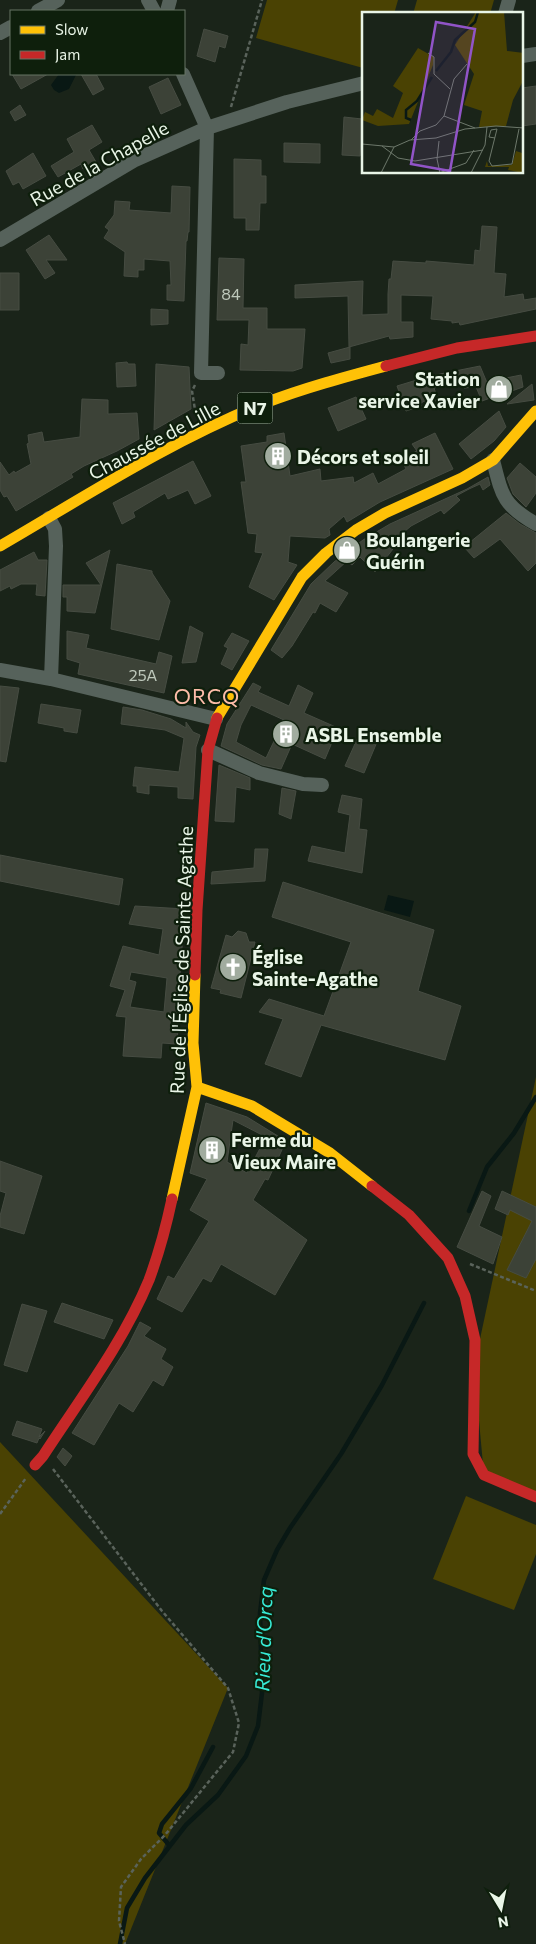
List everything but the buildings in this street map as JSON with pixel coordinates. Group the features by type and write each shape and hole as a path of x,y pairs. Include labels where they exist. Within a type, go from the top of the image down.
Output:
{"street":[{"path":"40,10 58,0"},
{"path":"183,75 207,128 201,373 218,372"},
{"name":"Rue de la Chapelle","path":"0,240 135,160 207,128 287,102 362,83"},
{"name":"Chaussée de Lille","path":"0,546 136,467 203,431 266,403 344,378 457,348 536,336"},
{"name":"Rue de l'Église de Sainte Agathe","path":"35,1465 43,1456 118,1340 148,1281 164,1240 197,1087 193,1042 197,910 208,750 216,719 302,577 326,553 356,530 385,513 462,478 493,460 536,411"},
{"path":"493,460 500,487 509,506 536,524"},
{"path":"49,518 55,529 56,546 51,679"},
{"path":"0,670 51,679 216,719"},
{"path":"208,750 259,773 303,784 322,785"},
{"path":"197,1087 252,1106 330,1153 409,1215 448,1258 465,1296 474,1340 473,1454 484,1475 536,1496"}],"path":[{"path":"227,120 262,0"},
{"path":"201,373 192,391 195,412 203,431"},
{"path":"448,1258 466,1262 536,1292"},
{"path":"43,1456 162,1611 228,1688 239,1722 232,1752 164,1835 141,1859 121,1887 119,1921 125,1944"},
{"path":"0,1514 35,1465"}],"shaded area":[{"path":"267,0 398,0 395,12 362,12 362,68 256,38"},
{"path":"417,0 494,0 491,12 414,12"},
{"path":"58,75 76,75 69,89 59,93 51,85"},
{"path":"388,895 414,901 410,917 384,910"},
{"path":"536,1077 536,1496 484,1475 474,1367"},
{"path":"0,1442 228,1688 125,1944 0,1944"},
{"path":"466,1496 536,1525 536,1554 514,1610 433,1579"}],"waterway":[{"name":"Rieu d'Orcq","path":"469,1211 487,1167 514,1133 536,1097"},
{"name":"Rieu d'Orcq","path":"120,1944 127,1908 145,1878 186,1825 218,1795 246,1756 258,1726 262,1693 260,1613 264,1580 277,1550 290,1528 341,1454 382,1385 424,1303"},
{"path":"169,1845 159,1833 162,1824 191,1788 213,1747"}],"traffic: slow":[{"path":"0,546 163,451 230,418 295,392 386,366"},
{"path":"217,718 302,577 326,553 356,530 385,513 462,478 493,460 536,411"},
{"path":"172,1199 197,1087 193,1043 195,975"},
{"path":"197,1087 252,1106 330,1153 372,1186"}],"traffic: jam":[{"path":"386,366 457,348 536,336"},
{"path":"195,975 197,910 208,750 217,718"},
{"path":"372,1186 409,1215 448,1258 465,1296 475,1340 473,1454 484,1475 536,1497"},
{"path":"35,1465 43,1456 100,1370 127,1326 149,1280 165,1230 172,1199"}],"place":[{"name":"Station service Xavier","path":"499,389"},
{"name":"Décors et soleil","path":"278,456"},
{"name":"Boulangerie Guérin","path":"347,550"},
{"name":"ASBL Ensemble","path":"286,734"},
{"name":"Église Sainte-Agathe","path":"233,967"},
{"name":"Ferme du Vieux Maire","path":"212,1150"}],"district":[{"name":"ORCQ","path":"207,695"}]}
